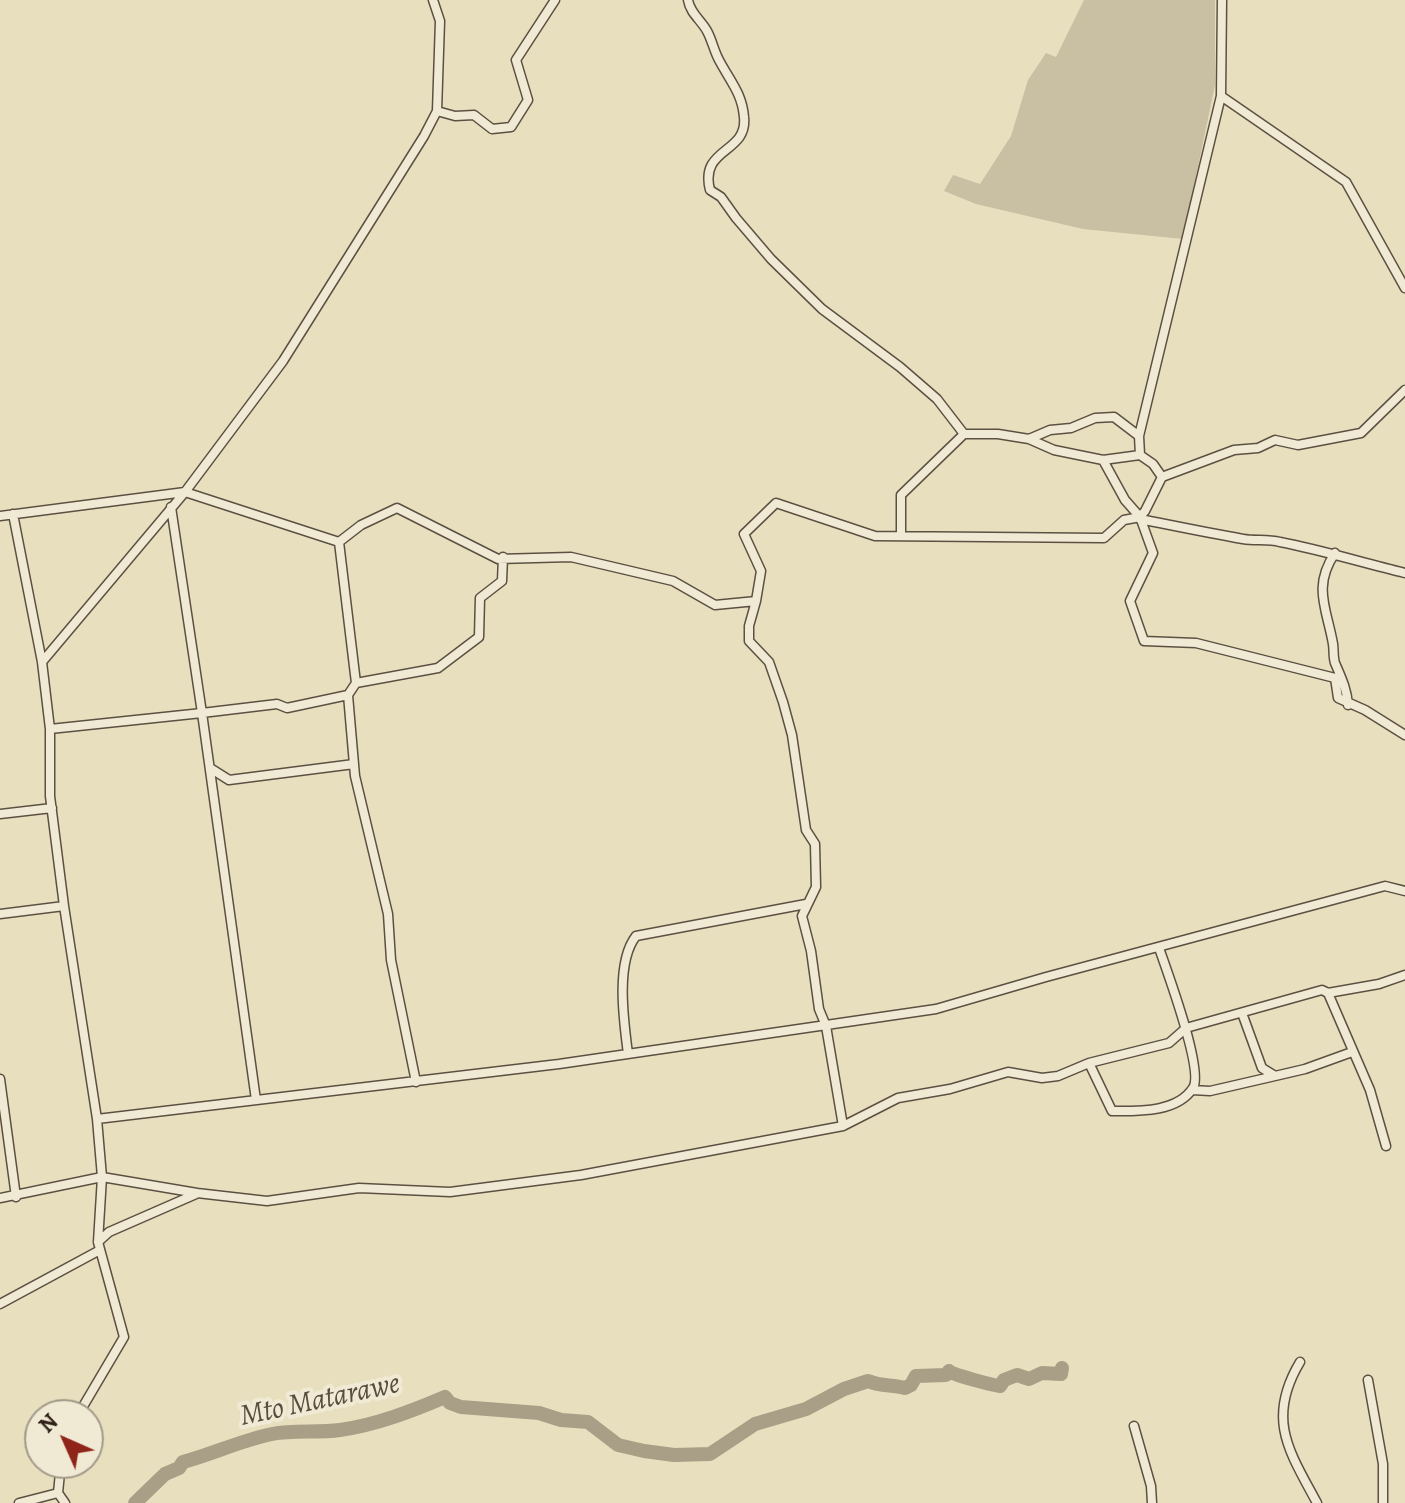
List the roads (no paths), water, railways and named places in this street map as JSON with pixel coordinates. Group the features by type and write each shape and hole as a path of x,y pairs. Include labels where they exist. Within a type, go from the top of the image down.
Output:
{"street":[{"path":"42,662 185,492 283,361 424,136 437,111 440,21 433,0"},
{"path":"437,111 455,116 474,115 492,129 511,127 528,100 516,60 555,0"},
{"path":"688,0 689,8 707,30 717,57 742,97 745,122 743,135 710,164 707,177 710,190 721,197 771,259 822,309 937,399 964,434"},
{"path":"1140,455 1139,436 1221,96 1222,0"},
{"path":"1221,96 1346,182 1405,288"},
{"path":"1140,518 1150,506 1154,490 1162,477 1234,450 1258,448 1275,440 1298,445 1361,433 1405,390"},
{"path":"1029,439 1050,430 1071,428 1104,417 1114,417 1139,436"},
{"path":"901,536 901,495 964,434 998,434 1029,439 1054,450 1103,460 1140,455 1153,464 1162,477"},
{"path":"1103,460 1125,500 1140,518 1153,553 1130,601 1144,641 1196,643 1335,678 1338,698 1365,710 1405,735"},
{"path":"0,516 185,492 339,542"},
{"path":"169,494 256,1100"},
{"path":"843,1126 826,1026 819,1009 811,951 802,916 816,887 815,844 806,830 792,735 783,702 769,662 749,641 749,626 761,571 744,534 776,503 866,534 901,536 1104,538 1124,520 1140,518 1335,553 1360,563 1405,573"},
{"path":"339,542 361,525 397,508 498,559 571,557 673,581 715,605 756,601"},
{"path":"13,514 42,662 50,729 52,808 97,1119 102,1177 99,1246 124,1337 87,1399"},
{"path":"339,542 356,683 348,695 354,764 388,914 391,960 416,1082"},
{"path":"1335,553 1328,564 1321,594 1334,661 1341,674 1348,705"},
{"path":"356,683 438,668 479,637 480,598 502,581 503,557"},
{"path":"50,729 277,704 287,708 348,695"},
{"path":"210,768 229,780 354,764"},
{"path":"0,814 52,808"},
{"path":"97,1119 416,1082 936,1009 1385,886 1405,891"},
{"path":"628,1054 623,1007 625,975 628,950 636,936 806,904"},
{"path":"0,914 64,906"},
{"path":"1089,1063 1112,1111 1149,1111 1180,1099 1192,1090 1196,1081 1186,1028 1159,948"},
{"path":"0,1198 102,1177 267,1201 359,1188 450,1192 581,1175 843,1126 898,1098 950,1089 1008,1072 1042,1078 1058,1076 1089,1063 1169,1043 1186,1028 1322,990 1328,993 1379,984 1405,975"},
{"path":"1328,993 1370,1090 1386,1146"},
{"path":"1242,1013 1262,1068 1275,1076"},
{"path":"1192,1090 1210,1091 1305,1069 1352,1052"},
{"path":"0,1079 16,1197"},
{"path":"0,1304 99,1246 109,1232 197,1193"},
{"path":"1300,1362 1288,1383 1283,1427 1286,1444 1317,1503"},
{"path":"1368,1380 1383,1464 1383,1503"},
{"path":"1134,1426 1151,1486 1152,1503"},
{"path":"59,1479 58,1493 65,1503"},
{"path":"19,1503 58,1493"}],"waterway":[{"name":"Mto Matarawe","path":"135,1503 165,1474 179,1468 183,1462 272,1434 332,1431 367,1425 445,1397 450,1403 461,1407 539,1413 561,1420 588,1422 618,1445 644,1451 674,1455 710,1454 755,1424 806,1409 844,1389 868,1381 905,1388 916,1376 946,1375 949,1371 1000,1386 1004,1380 1017,1375 1029,1379 1042,1373 1061,1374 1062,1368"}]}
